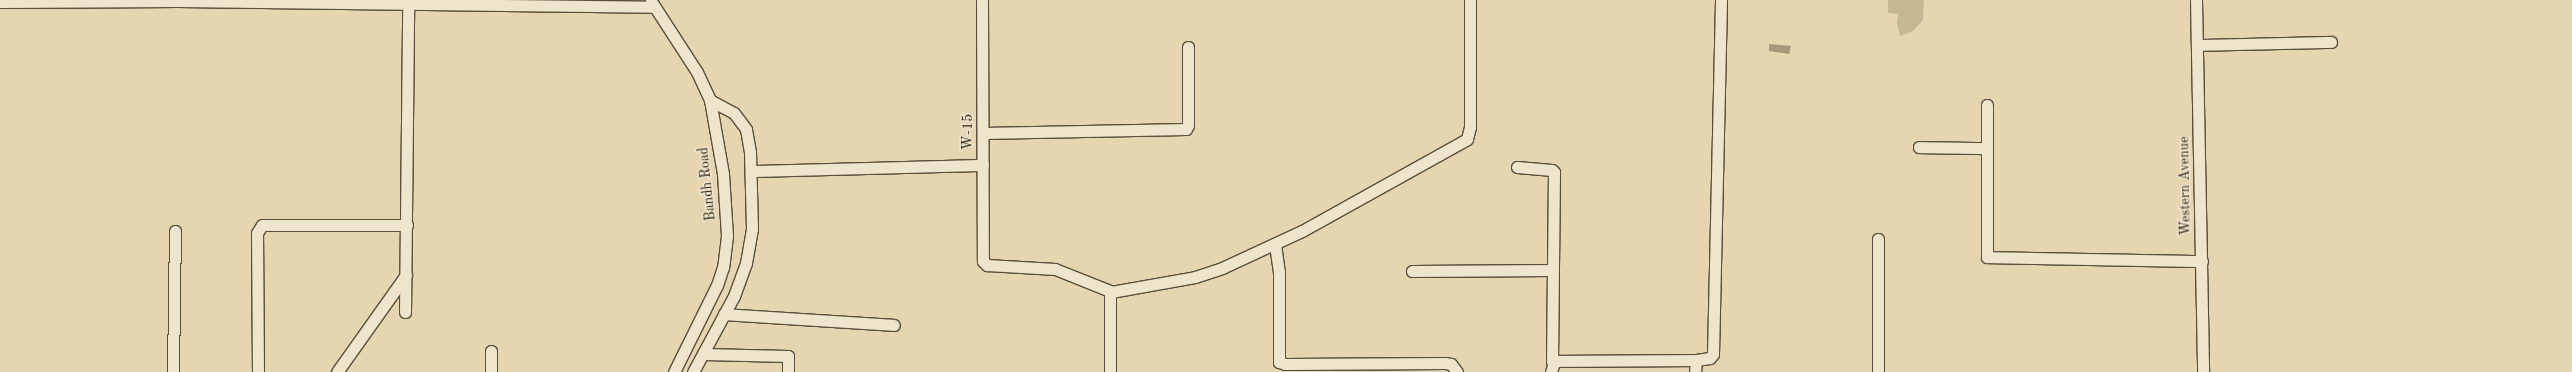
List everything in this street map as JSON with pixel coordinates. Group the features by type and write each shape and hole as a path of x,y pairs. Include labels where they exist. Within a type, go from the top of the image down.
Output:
{"street":[{"name":"W-15","path":"982,0 983,259 985,264 1055,269 1111,292"},
{"path":"1110,372 1111,292 1210,273 1275,244 1467,139 1470,127 1470,0"},
{"path":"1517,167 1552,170 1554,172 1552,367 1696,360 1710,358 1713,354 1721,0"},
{"name":"Western Avenue","path":"2196,0 2203,372"},
{"path":"0,2 224,1 408,4 652,4"},
{"path":"405,312 408,4"},
{"name":"Bandh Road","path":"652,4 697,72 710,100 723,174 727,251 717,285 674,372"},
{"path":"2198,45 2331,42"},
{"path":"983,133 1186,128 1188,125 1188,47"},
{"path":"693,372 734,296 750,242 753,209 752,171 748,139 741,120 722,104 710,100"},
{"path":"1987,105 1987,257 2202,261"},
{"path":"1919,147 1986,148"},
{"path":"752,171 983,165"},
{"path":"258,372 257,233 262,224 407,225"},
{"path":"173,372 175,230"},
{"path":"1878,238 1878,372"},
{"path":"1275,244 1279,272 1279,362 1285,364 1445,363 1450,364 1458,372"},
{"path":"1412,270 1552,270"},
{"path":"337,372 406,275"},
{"path":"724,314 894,325"},
{"path":"491,351 491,372"},
{"path":"704,354 788,356 788,372"},
{"path":"1695,372 1696,360"}],"shaded area":[{"path":"1888,0 1924,0 1923,20 1913,31 1900,36 1897,24 1898,14 1888,13"},
{"path":"1769,44 1791,46 1789,54 1769,51"}]}
